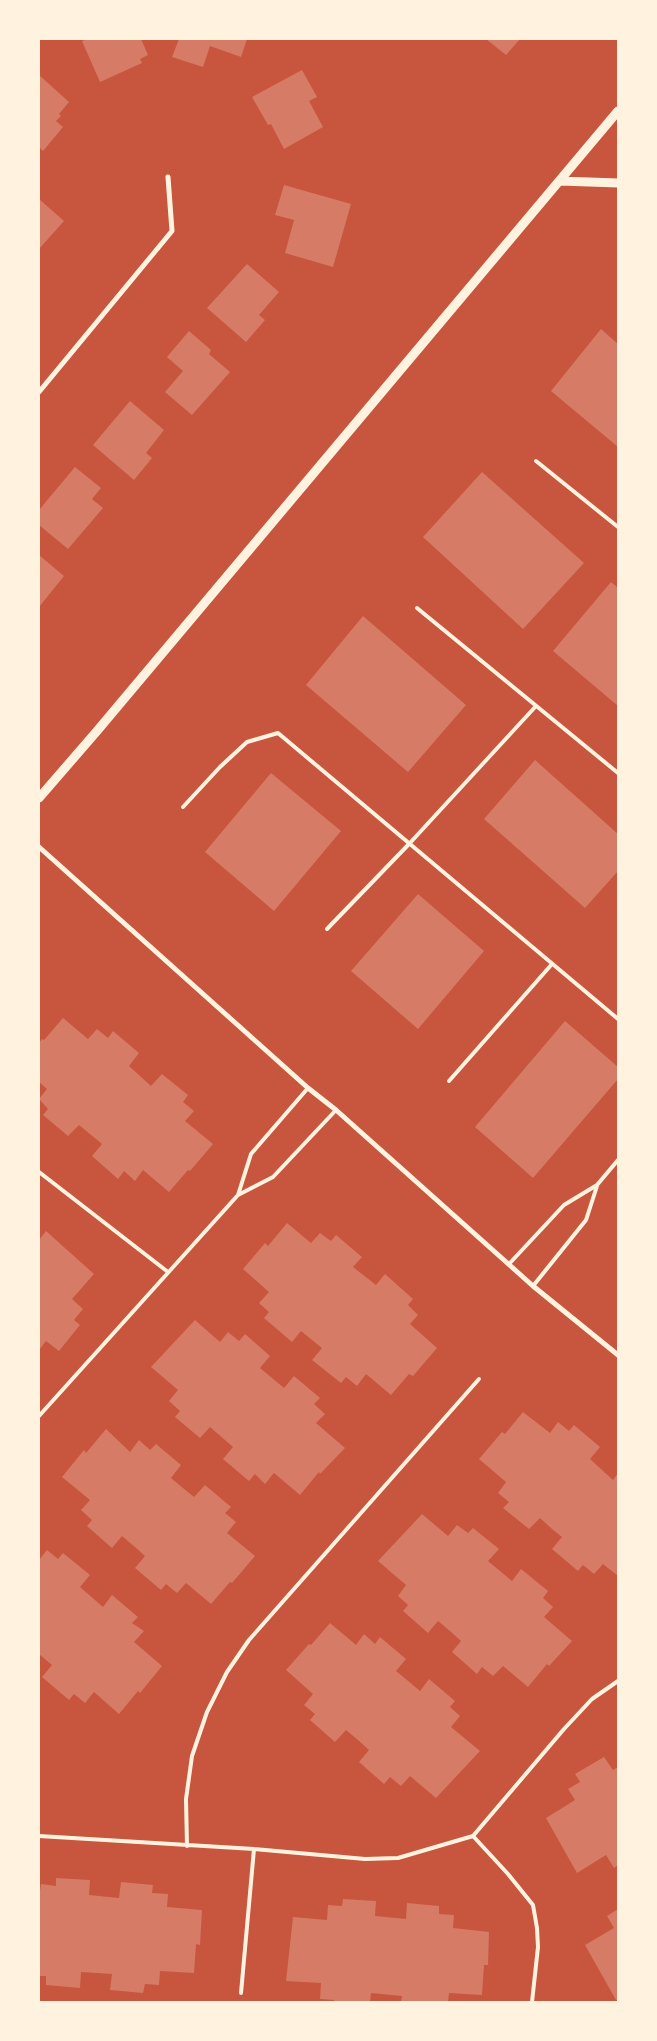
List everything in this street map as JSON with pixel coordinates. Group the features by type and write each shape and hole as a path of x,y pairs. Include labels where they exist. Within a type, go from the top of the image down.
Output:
{"street":[{"path":"39,798 618,111"},
{"path":"39,392 172,231 168,177"},
{"path":"560,181 618,183"},
{"path":"39,847 533,1286 618,1355"}],"lane":[{"path":"536,461 618,527"},
{"path":"418,608 618,773"},
{"path":"327,929 409,844 536,706"},
{"path":"183,807 220,767 247,742 278,733 618,1018"},
{"path":"449,1081 552,964"},
{"path":"238,1195 251,1154 308,1088"},
{"path":"39,1416 238,1195 273,1177 336,1110"},
{"path":"509,1264 564,1204 597,1185 618,1160"},
{"path":"39,1172 168,1272"},
{"path":"533,1286 586,1220 597,1185"},
{"path":"187,1846 186,1799 192,1756 207,1712 227,1672 249,1640 479,1379"},
{"path":"39,1836 365,1859 398,1858 473,1836 564,1728 592,1698 618,1681"},
{"path":"473,1836 508,1874 532,1906 538,1947 532,2002"},
{"path":"241,1993 254,1850"}],"building":[{"path":"88,39 141,39 148,55 140,59 142,63 100,82 82,41"},
{"path":"179,39 247,39 241,57 210,46 203,67 172,57"},
{"path":"486,39 520,39 506,55"},
{"path":"302,70 317,97 309,101 323,127 284,149 271,124 268,125 252,97"},
{"path":"39,75 69,102 56,121 63,127 43,151 39,147"},
{"path":"284,185 351,204 333,267 285,253 294,220 275,215"},
{"path":"39,199 64,221 39,249"},
{"path":"247,264 279,292 259,315 265,320 246,342 207,308"},
{"path":"601,329 618,344 618,447 551,391"},
{"path":"189,331 211,350 209,354 230,372 192,415 165,392 183,371 167,357"},
{"path":"130,401 164,430 146,453 152,458 134,480 93,445"},
{"path":"75,467 101,488 92,499 103,508 68,549 39,525 39,510"},
{"path":"482,472 584,563 523,629 423,537"},
{"path":"39,555 64,576 39,607"},
{"path":"611,582 618,588 618,706 553,651"},
{"path":"363,616 466,705 408,772 306,685"},
{"path":"535,760 618,834 618,871 585,908 484,819"},
{"path":"271,773 341,831 274,911 205,852"},
{"path":"418,894 484,951 418,1029 351,971"},
{"path":"63,1018 88,1039 97,1029 108,1038 113,1031 139,1053 129,1066 151,1086 162,1074 188,1095 183,1102 194,1111 185,1121 213,1144 169,1192 143,1170 135,1181 124,1171 118,1179 92,1156 102,1144 79,1125 68,1136 43,1115 48,1109 39,1099 47,1089 39,1082 39,1043 42,1039 44,1040"},
{"path":"565,1021 618,1067 618,1079 533,1178 475,1127"},
{"path":"287,1223 311,1243 320,1233 331,1241 336,1235 362,1257 353,1267 376,1285 385,1274 413,1299 408,1305 418,1315 410,1324 437,1348 413,1376 409,1374 391,1395 366,1374 357,1386 346,1377 341,1383 312,1360 322,1348 301,1331 292,1342 264,1318 269,1312 259,1303 269,1292 243,1269 265,1243 268,1246"},
{"path":"46,1231 94,1274 72,1299 83,1309 74,1320 80,1325 59,1351 46,1341 39,1350 39,1240"},
{"path":"195,1320 220,1342 228,1332 239,1341 245,1334 270,1356 260,1368 284,1388 294,1376 320,1398 314,1404 325,1414 316,1423 345,1448 320,1474 319,1472 300,1495 274,1473 265,1484 255,1474 249,1481 223,1459 233,1447 210,1427 200,1438 175,1417 180,1411 169,1401 178,1390 151,1367"},
{"path":"523,1412 550,1433 558,1422 569,1431 574,1425 600,1447 590,1459 613,1480 618,1473 618,1576 603,1564 594,1574 583,1565 578,1571 552,1549 562,1537 540,1518 529,1529 503,1508 509,1502 498,1493 506,1482 479,1459 502,1432 505,1434"},
{"path":"106,1429 130,1452 139,1440 150,1450 156,1444 181,1465 171,1478 194,1497 205,1485 231,1507 225,1513 236,1522 227,1533 255,1556 211,1604 186,1583 177,1593 166,1584 161,1590 135,1568 145,1556 135,1547 122,1536 112,1548 87,1526 92,1520 81,1510 90,1500 62,1477 84,1450 86,1453"},
{"path":"422,1514 448,1536 457,1525 468,1533 473,1528 499,1549 488,1561 512,1581 521,1569 548,1591 543,1598 553,1607 544,1617 572,1641 549,1666 547,1664 528,1687 503,1666 493,1676 482,1667 477,1674 452,1652 461,1641 450,1631 438,1621 428,1633 403,1611 408,1605 398,1596 406,1585 378,1561"},
{"path":"47,1550 58,1559 63,1553 90,1575 80,1587 103,1607 112,1595 138,1617 132,1623 144,1631 134,1642 162,1666 140,1693 138,1691 119,1714 94,1692 85,1703 74,1694 69,1700 42,1677 52,1665 39,1654 39,1560"},
{"path":"330,1623 356,1645 364,1634 375,1644 380,1637 406,1659 396,1671 420,1691 429,1679 455,1701 450,1707 460,1716 451,1727 480,1751 436,1798 410,1776 401,1786 390,1777 384,1784 359,1762 369,1750 358,1740 346,1730 335,1742 310,1720 315,1714 304,1705 313,1694 286,1670"},
{"path":"604,1757 613,1770 618,1767 618,1865 614,1868 606,1855 577,1873 546,1818 575,1800 568,1789 580,1782 575,1774"},
{"path":"56,1878 90,1880 89,1895 119,1898 121,1882 153,1885 152,1893 168,1894 167,1907 202,1910 200,1945 196,1944 194,1973 160,1971 159,1985 145,1984 143,1993 110,1990 112,1974 81,1972 80,1988 46,1985 46,1976 39,1976 39,1898 41,1884 56,1886"},
{"path":"343,1899 376,1901 375,1916 406,1919 407,1903 439,1906 439,1914 454,1915 453,1928 489,1932 488,1965 484,1965 482,1995 449,1993 448,2002 401,2002 402,1996 371,1993 370,2002 334,2002 334,2000 320,1999 321,1983 286,1981 293,1917 327,1920 328,1905 342,1906"},
{"path":"618,1909 618,1999 616,2000 585,1945 614,1928 607,1916"}]}
